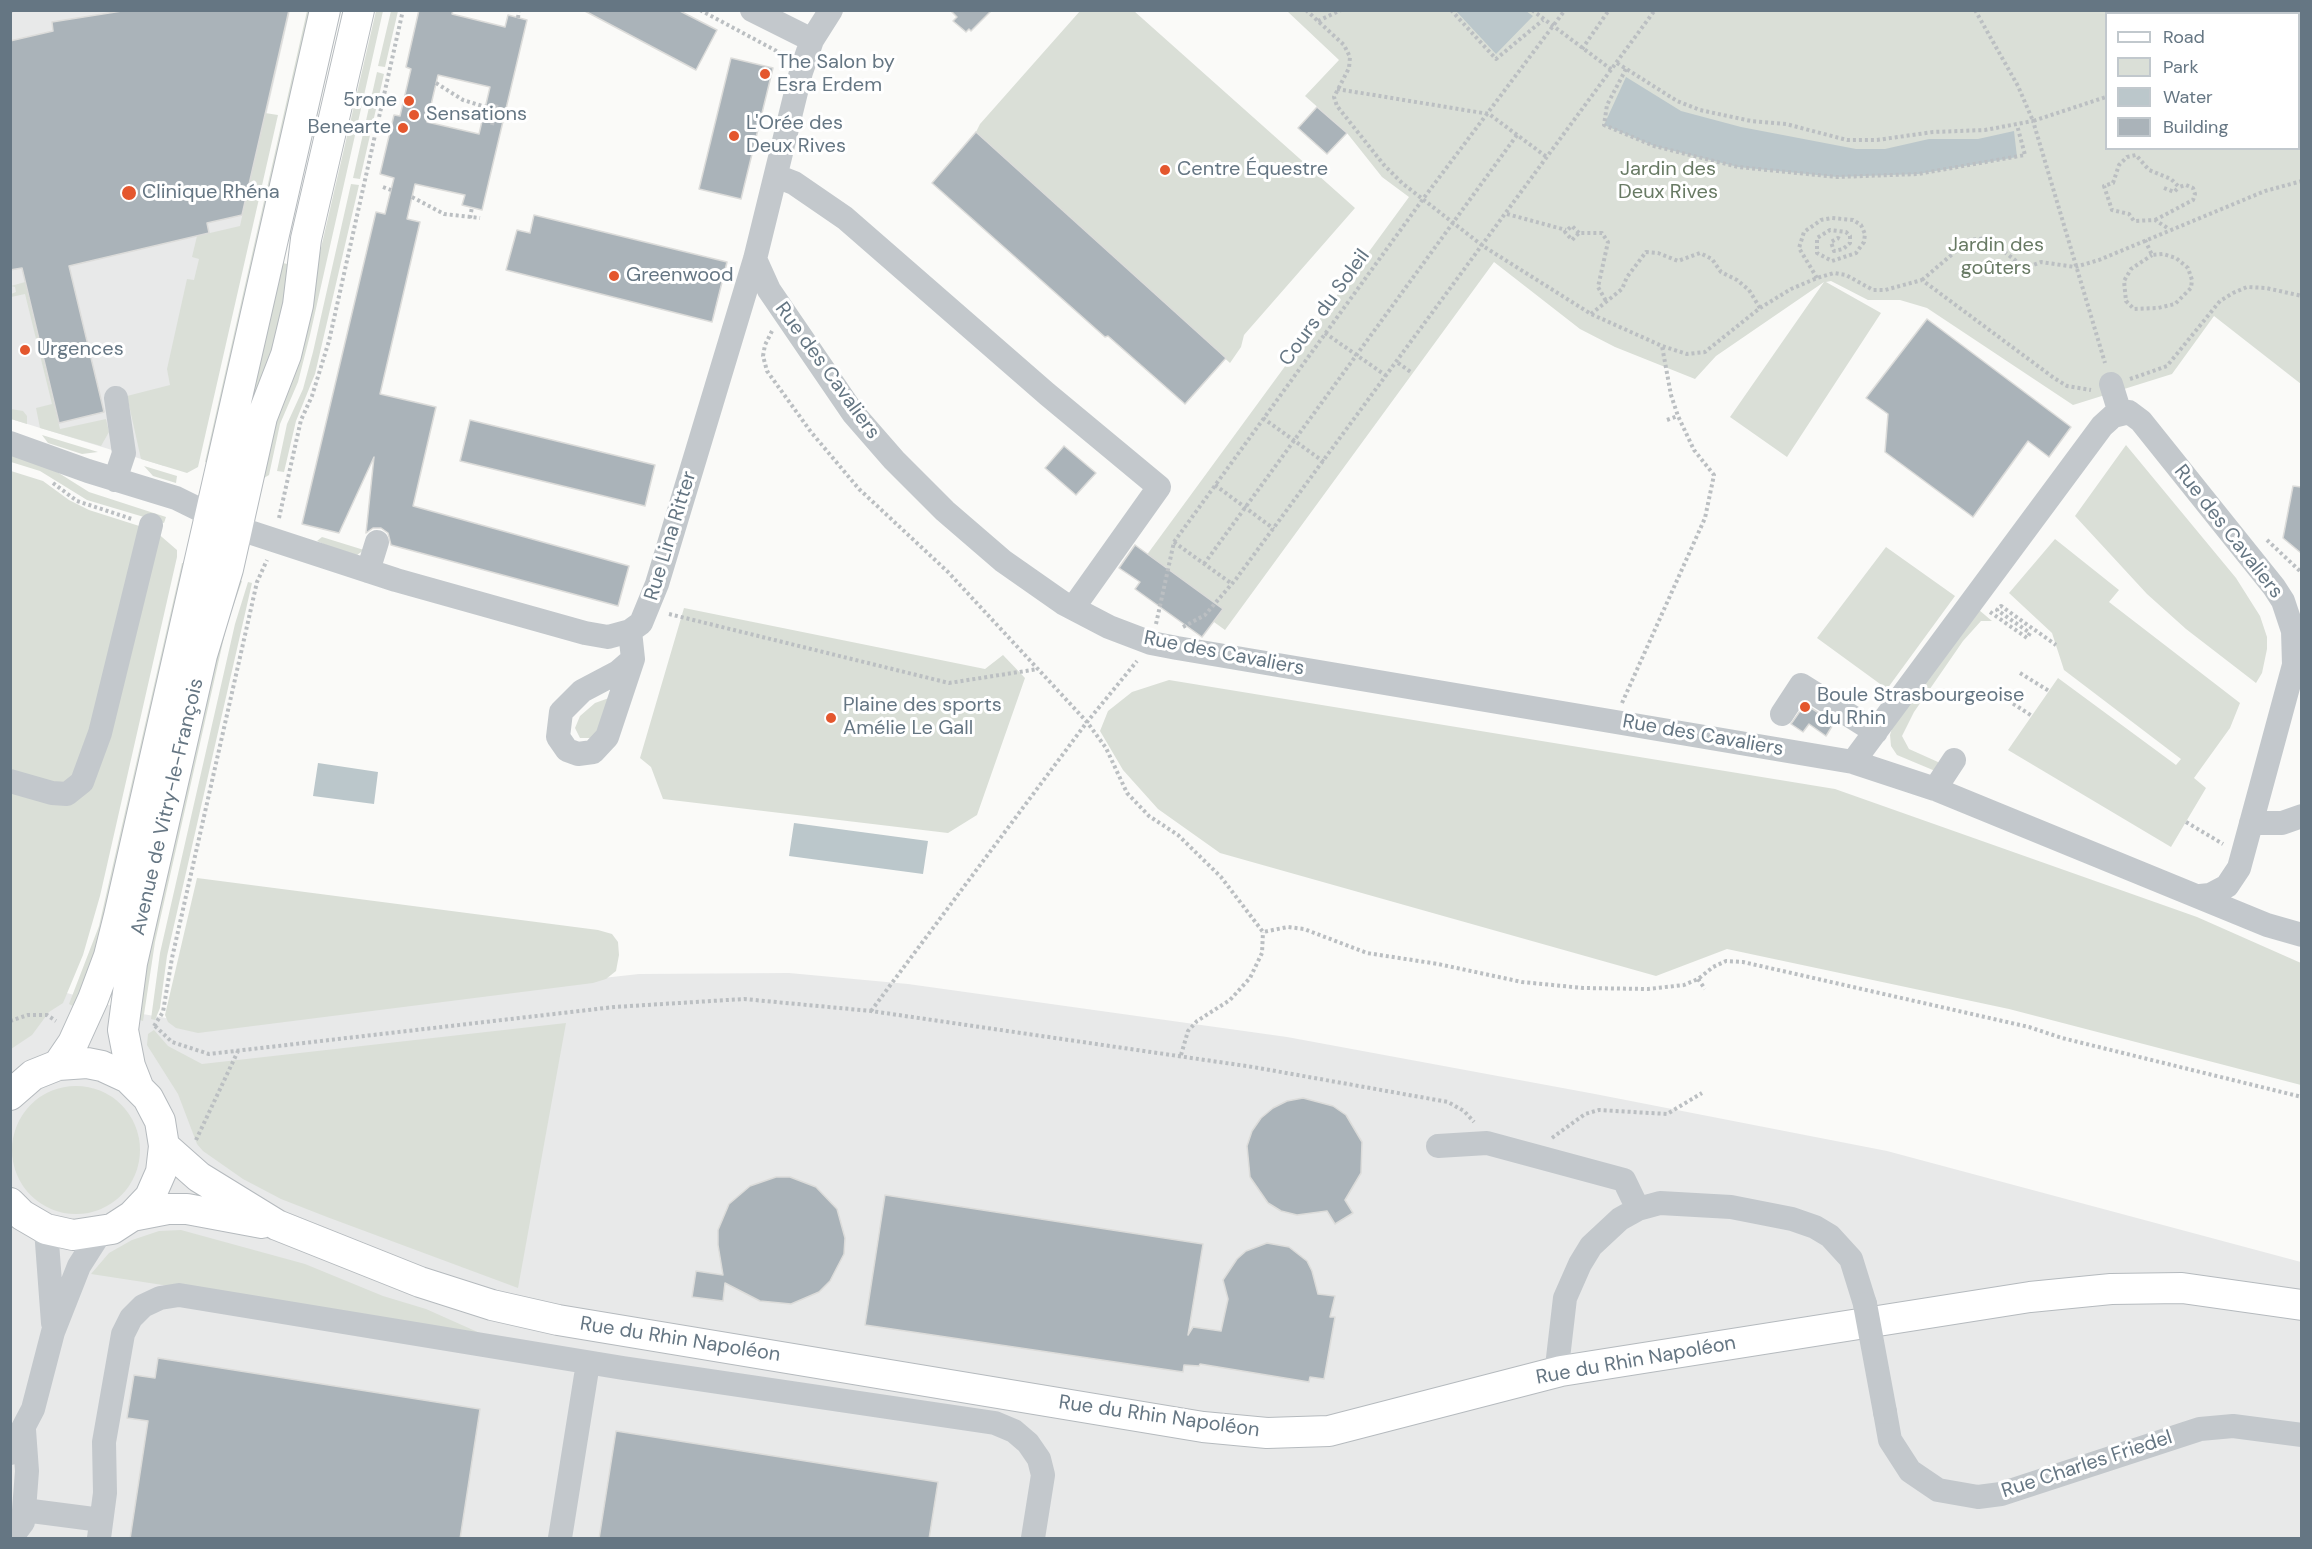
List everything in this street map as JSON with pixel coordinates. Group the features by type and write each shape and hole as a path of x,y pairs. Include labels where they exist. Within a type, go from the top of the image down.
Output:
{"main road":[{"name":"Avenue de Vitry-le-François","path":"139,1089 130,1066 123,1030 130,972 202,655 224,522 325,10"},
{"name":"Avenue de Vitry-le-François","path":"58,1065 73,1043 109,956 224,522 286,355 298,305 306,239 359,10"},
{"path":"10,1095 33,1075 58,1065 87,1063 102,1066 128,1078 139,1089 179,1146 156,1185 132,1216 100,1233 73,1235 46,1229 29,1221 12,1207"},
{"name":"Rue du Rhin Napoléon","path":"179,1146 199,1177 277,1225 420,1282 503,1308 558,1320 1203,1427 1267,1432 1329,1431 1560,1371 2030,1297 2111,1289 2182,1288 2301,1305"},
{"name":"Rue du Rhin Napoléon","path":"132,1216 168,1209 187,1209 277,1225"}],"street":[{"path":"752,10 812,40"},
{"name":"Rue Lina Ritter","path":"630,632 642,623 648,609 755,260 804,65 812,40 831,10"},
{"path":"776,176 794,183 845,218 1047,394 1159,487 1074,608"},
{"name":"Rue des Cavaliers","path":"755,260 769,290 853,412 894,460 945,511 1003,561 1074,608 1108,627 1151,643 1853,762 1935,789 2200,896 2218,892 2234,878 2294,665 2295,645 2288,613 2274,587 2135,414 2120,413"},
{"path":"1853,762 1876,732 1980,577 2103,426 2120,413 2111,384"},
{"path":"115,480 124,453 116,399"},
{"path":"10,443 115,480 176,498 224,522 368,571 585,633 608,637 630,632 633,659"},
{"path":"10,781 52,793 67,794 82,782 100,733 151,525"},
{"path":"368,571 377,542"},
{"path":"1782,714 1801,685 1876,732"},
{"path":"1935,789 1954,760"},
{"path":"2251,823 2282,823 2301,816"},
{"path":"2200,896 2267,925 2301,935"},
{"path":"1438,1146 1487,1143 1624,1180 1638,1209"},
{"name":"Rue Charles Friedel","path":"1560,1371 1558,1358 1565,1298 1580,1264 1602,1234 1620,1219 1638,1209 1660,1203 1731,1207 1792,1219 1815,1227 1830,1236 1851,1259 1865,1304 1890,1440 1910,1471 1938,1490 1978,1497 2001,1494 2200,1429 2233,1426 2301,1435"},
{"path":"46,1229 53,1332"},
{"path":"10,1453 24,1430 36,1399 53,1332 79,1266 100,1233"},
{"path":"17,1513 100,1529 105,1493 104,1442 118,1350 131,1318 144,1306 160,1298 179,1295 588,1363 995,1423 1014,1431 1028,1443 1039,1459 1043,1475 1033,1539"},
{"path":"560,1539 588,1363"},
{"path":"11,1539 23,1522 17,1513 27,1471 24,1430"}],"path":[{"path":"518,18 519,10"},
{"path":"700,10 804,65"},
{"path":"1306,10 1344,45 1350,57 1349,68 1334,97 1336,106 1384,165 1483,246 1591,314 1662,346 1687,354 1705,352 1760,308 1791,289 1834,273 1846,275 1874,290 1885,290 1922,279 1969,240 1987,238 2025,268 2041,262 2075,267 2265,191 2301,181"},
{"path":"1318,21 1341,10"},
{"path":"1451,10 1496,59 1543,20"},
{"path":"1532,10 1552,28 1612,70"},
{"name":"Cours du Soleil","path":"1151,643 1174,542 1423,199 1565,10"},
{"path":"1582,49 1609,10"},
{"path":"1205,615 1232,584 1388,377 1655,10"},
{"path":"1976,10 2018,86 2033,121 2111,384"},
{"path":"1617,63 1677,101 1706,112 1751,121 1786,124 1847,140 1878,140 1933,132 1985,130 2017,125 2105,97"},
{"path":"1626,69 1607,105 1604,125 1654,146 1738,167 1837,177 1918,174 2025,155 2017,125"},
{"path":"436,83 463,100 505,113"},
{"path":"1337,89 1489,114 1548,158"},
{"path":"492,125 497,103"},
{"path":"1204,564 1517,135"},
{"path":"2164,188 2174,192 2186,185 2193,188 2195,194 2193,200 2155,220 2134,221 2129,214 2112,210 2104,186 2113,183 2119,165 2127,157 2136,155 2149,170 2171,179 2179,187"},
{"path":"383,187 391,190"},
{"path":"412,197 444,214 480,218"},
{"path":"470,218 472,207"},
{"path":"1507,214 1566,230 1572,226 1579,233"},
{"path":"1817,278 1799,248 1804,232 1821,220 1832,218 1853,220 1861,225 1864,242 1856,253 1832,261 1817,253 1817,238 1830,230 1846,232 1850,236 1850,243 1844,249 1834,251 1831,248 1834,239 1842,240"},
{"path":"2155,220 2170,230"},
{"path":"1566,230 1566,236 1572,240 1579,233 1602,233 1608,242 1598,286 1600,295 1606,301"},
{"path":"2145,240 2152,255"},
{"path":"1591,314 1622,289 1627,277 1646,252 1658,253 1678,261 1700,253 1712,259 1721,272 1737,280 1749,290 1760,308"},
{"path":"2163,254 2176,258 2188,268 2192,280 2191,288 2175,304 2158,308 2134,309 2126,301 2124,281 2131,269 2152,255 2163,254"},
{"path":"1922,279 2067,386 2090,390 2167,366 2220,301 2233,292 2247,287 2266,288 2301,296"},
{"path":"776,327 765,345 763,356 767,371 811,432 859,489 948,572 1087,722 1106,748 1127,793 1149,816 1178,835 1221,877 1263,932 1262,953 1250,978 1230,1000 1197,1021 1188,1031 1181,1055"},
{"path":"1325,333 1388,377"},
{"path":"1619,709 1705,518 1714,475 1694,450 1678,416 1671,395 1662,346"},
{"path":"1398,363 1412,373"},
{"path":"1667,420 1678,416"},
{"path":"1263,418 1324,462"},
{"path":"49,480 77,501 151,525"},
{"path":"1215,485 1274,529"},
{"path":"2261,536 2301,573"},
{"path":"1174,542 1232,584"},
{"path":"1989,611 2027,638 2030,633 1998,610 2001,606 2056,645"},
{"path":"669,614 949,683 1038,669"},
{"path":"871,1011 1087,722 1151,643"},
{"path":"2020,673 2049,691"},
{"path":"2003,697 2031,716"},
{"path":"2186,822 2228,847"},
{"path":"1263,932 1288,927 1304,929 1367,953 1438,964 1522,982 1583,988 1648,990 1683,985 1698,979 1713,967 1726,961 1743,962 2029,1027 2062,1038 2301,1097"},
{"path":"1698,979 1705,989"},
{"path":"155,1026 172,1042 189,1050 209,1054 614,1007 744,999 871,1011 1181,1055 1448,1102 1464,1111 1487,1143"},
{"path":"10,1021 38,1015 47,1016 57,1022"},
{"path":"179,1146 238,1051"},
{"path":"1535,1156 1558,1132 1585,1114 1599,1110 1666,1114 1702,1093"}],"shaded area":[{"name":"Clinique Rhéna","path":"10,11 290,11 207,376 164,466 11,419"},
{"path":"789,973 908,984 1287,1037 1595,1094 1887,1151 2301,1262 2301,1538 11,1538 10,1029 53,989 137,1013 195,1023 639,974"}],"green space":[{"path":"307,11 313,11 211,464 205,462"},
{"path":"376,11 383,11 310,335 298,382 280,424 269,475 264,478 260,477 274,415 295,360"},
{"path":"391,11 398,11 385,67 378,66"},
{"name":"Centre Équestre","path":"1080,11 1134,11 1355,208 1244,335 1241,347 1230,363 976,132 980,124"},
{"name":"Jardin des Deux Rives","path":"1287,11 2301,11 2301,384 2214,316 2172,374 2073,405 1927,308 1900,300 1868,300 1831,281 1826,282 1881,313 1787,457 1730,417 1824,282 1716,356 1695,379 1615,347 1580,329 1494,262 1225,630 1138,567 1409,197 1382,177 1347,133 1305,96 1339,60"},
{"path":"377,72 384,74 360,179 353,178"},
{"path":"265,113 278,115 198,467 187,473 141,459 127,396 170,385 167,369 187,279 194,280 199,259 192,257 197,236 240,226"},
{"path":"351,184 359,185 315,374 296,421 284,472 277,471 287,424 303,389 313,352"},
{"path":"279,262 287,264 283,319 256,398 244,414"},
{"path":"25,282 60,429 106,419 109,432 101,446 40,428 36,408 52,404 25,294 11,297 11,294 16,292 15,287 11,286"},
{"path":"11,409 23,411 27,416 27,424 11,419"},
{"path":"42,435 98,452 82,454 48,443"},
{"path":"2126,445 2236,578 2260,616 2267,637 2267,649 2262,673 2256,683 2186,629 2147,594 2075,516"},
{"path":"10,454 54,470 89,492 166,517 164,523 87,500 40,471 11,462"},
{"path":"144,466 177,476 176,483 153,476"},
{"path":"11,471 43,481 69,500 89,510 155,531 177,550 177,557 100,896 83,955 63,1003 49,1012 32,1035 11,1049"},
{"path":"322,537 364,550 357,555 330,547 317,541"},
{"path":"2055,539 2119,590 2109,602 2240,703 2230,728 2194,778 2206,788 2171,847 2008,750 2058,678 2176,765 2181,759 2064,670 2052,633 2009,593"},
{"path":"1886,547 1955,596 1887,689 1817,638"},
{"path":"182,563 188,563 107,918 75,1007 69,1004 99,926"},
{"path":"236,579 242,581 227,624 155,942 143,1021 136,1019 140,987 213,657"},
{"path":"248,582 252,583 167,956 160,1008 155,1020 151,1019 160,953 235,624"},
{"name":"Plaine des sports Amélie Le Gall","path":"684,608 985,669 1003,655 1025,678 977,815 948,833 663,799 651,767 640,758"},
{"path":"1979,610 1992,621 1981,621 1963,641 1914,712 1902,736 1909,749 1938,762 1940,773 1897,755 1891,746 1890,735 1893,725"},
{"path":"1169,680 1835,789 2197,917 2301,963 2301,1085 2009,1009 1727,949 1656,976 1220,853 1158,809 1123,770 1100,731 1108,711 1132,692"},
{"path":"609,698 600,728 591,738 580,738 575,728 580,716 595,703"},
{"path":"197,878 598,930 612,934 618,942 619,955 616,971 606,979 593,983 198,1033 176,1028 168,1022 165,1015"},
{"path":"566,1023 518,1288 281,1199 243,1179 203,1151 197,1144 178,1094 147,1045 148,1034 154,1030 168,1046 202,1064"},
{"path":"76,1086 100,1091 121,1105 135,1126 140,1150 135,1174 121,1195 100,1209 76,1214 52,1209 31,1195 17,1174 12,1150 17,1126 31,1105 52,1091"},
{"path":"181,1230 305,1264 383,1296 426,1309 482,1334 91,1274 109,1253 132,1240 159,1231"}],"water":[{"path":"1456,11 1526,11 1533,16 1496,54"},
{"path":"1626,77 1681,111 1741,127 1856,149 1885,149 1929,139 1978,139 2014,131 2017,157 1918,174 1837,177 1738,167 1654,146 1604,125"},
{"path":"318,763 378,772 374,804 313,796"},
{"path":"794,823 928,841 923,874 789,856"}],"building":[{"name":"Clinique Rhéna","path":"128,10 289,10 242,215 207,223 209,233 69,266 104,412 59,423 22,268 10,270 10,41 53,31 52,22"},
{"path":"419,10 453,10 452,14 505,27 508,15 527,20 482,210 462,205 465,195 415,184 407,219 420,222 380,394 436,407 413,506 629,566 618,606 391,545 388,533 381,528 373,528 366,533 374,457 339,533 302,524 376,212 385,214 394,178 380,174 394,115 400,116 411,69 406,67","holes":["438,75 490,87 479,134 427,122"]},
{"path":"583,10 678,10 717,30 696,70"},
{"path":"950,10 992,10 971,31 969,29 966,32 953,21 957,17"},
{"name":"L'Orée des Deux Rives","path":"731,58 773,68 741,199 699,189"},
{"path":"1317,107 1347,133 1327,154 1298,128"},
{"path":"976,132 1226,358 1185,404 1108,336 1105,337 932,183"},
{"name":"Greenwood","path":"534,215 727,262 712,322 506,270 517,230 530,233"},
{"path":"1927,319 2071,427 2049,457 2028,441 1973,517 1885,452 1888,414 1866,398"},
{"path":"470,420 655,465 645,506 460,461"},
{"path":"1064,446 1096,473 1076,495 1045,468"},
{"path":"2293,486 2301,487 2301,553 2283,538"},
{"path":"1135,545 1223,609 1202,637 1135,589 1140,582 1119,568"},
{"path":"1805,704 1834,723 1826,736 1809,724 1803,732 1791,724"},
{"path":"1303,1098 1333,1106 1346,1115 1362,1142 1361,1173 1345,1200 1353,1213 1335,1224 1327,1211 1297,1215 1281,1211 1268,1203 1250,1177 1247,1146 1252,1131 1261,1118 1273,1108 1287,1101"},
{"path":"776,1177 790,1177 816,1187 837,1209 845,1238 844,1254 830,1281 819,1292 791,1304 760,1301 725,1283 723,1301 692,1297 696,1271 723,1275 718,1230 729,1204 750,1186"},
{"path":"885,1195 1203,1244 1188,1335 1193,1327 1221,1331 1228,1299 1223,1280 1237,1259 1246,1251 1267,1243 1289,1247 1307,1261 1318,1294 1335,1296 1330,1317 1335,1317 1324,1379 1310,1377 1309,1382 1200,1364 1199,1366 1184,1365 1183,1372 865,1325"},
{"path":"158,1358 480,1409 460,1539 130,1539 148,1421 127,1418 134,1375 155,1378"},
{"path":"616,1431 938,1482 929,1539 599,1539"}],"place":[{"name":"The Salon by Esra Erdem","path":"765,74"},
{"name":"5rone","path":"409,101"},
{"name":"Sensations","path":"414,115"},
{"name":"Benearte","path":"403,128"},
{"name":"L'Orée des Deux Rives","path":"734,136"},
{"name":"Centre Équestre","path":"1165,170"},
{"name":"Clinique Rhéna","path":"129,193"},
{"name":"Greenwood","path":"614,276"},
{"name":"Urgences","path":"25,350"},
{"name":"Boule Strasbourgeoise du Rhin","path":"1805,707"},
{"name":"Plaine des sports Amélie Le Gall","path":"831,718"}],"park label":[{"name":"Jardin des goûters","path":"1996,258"}]}
